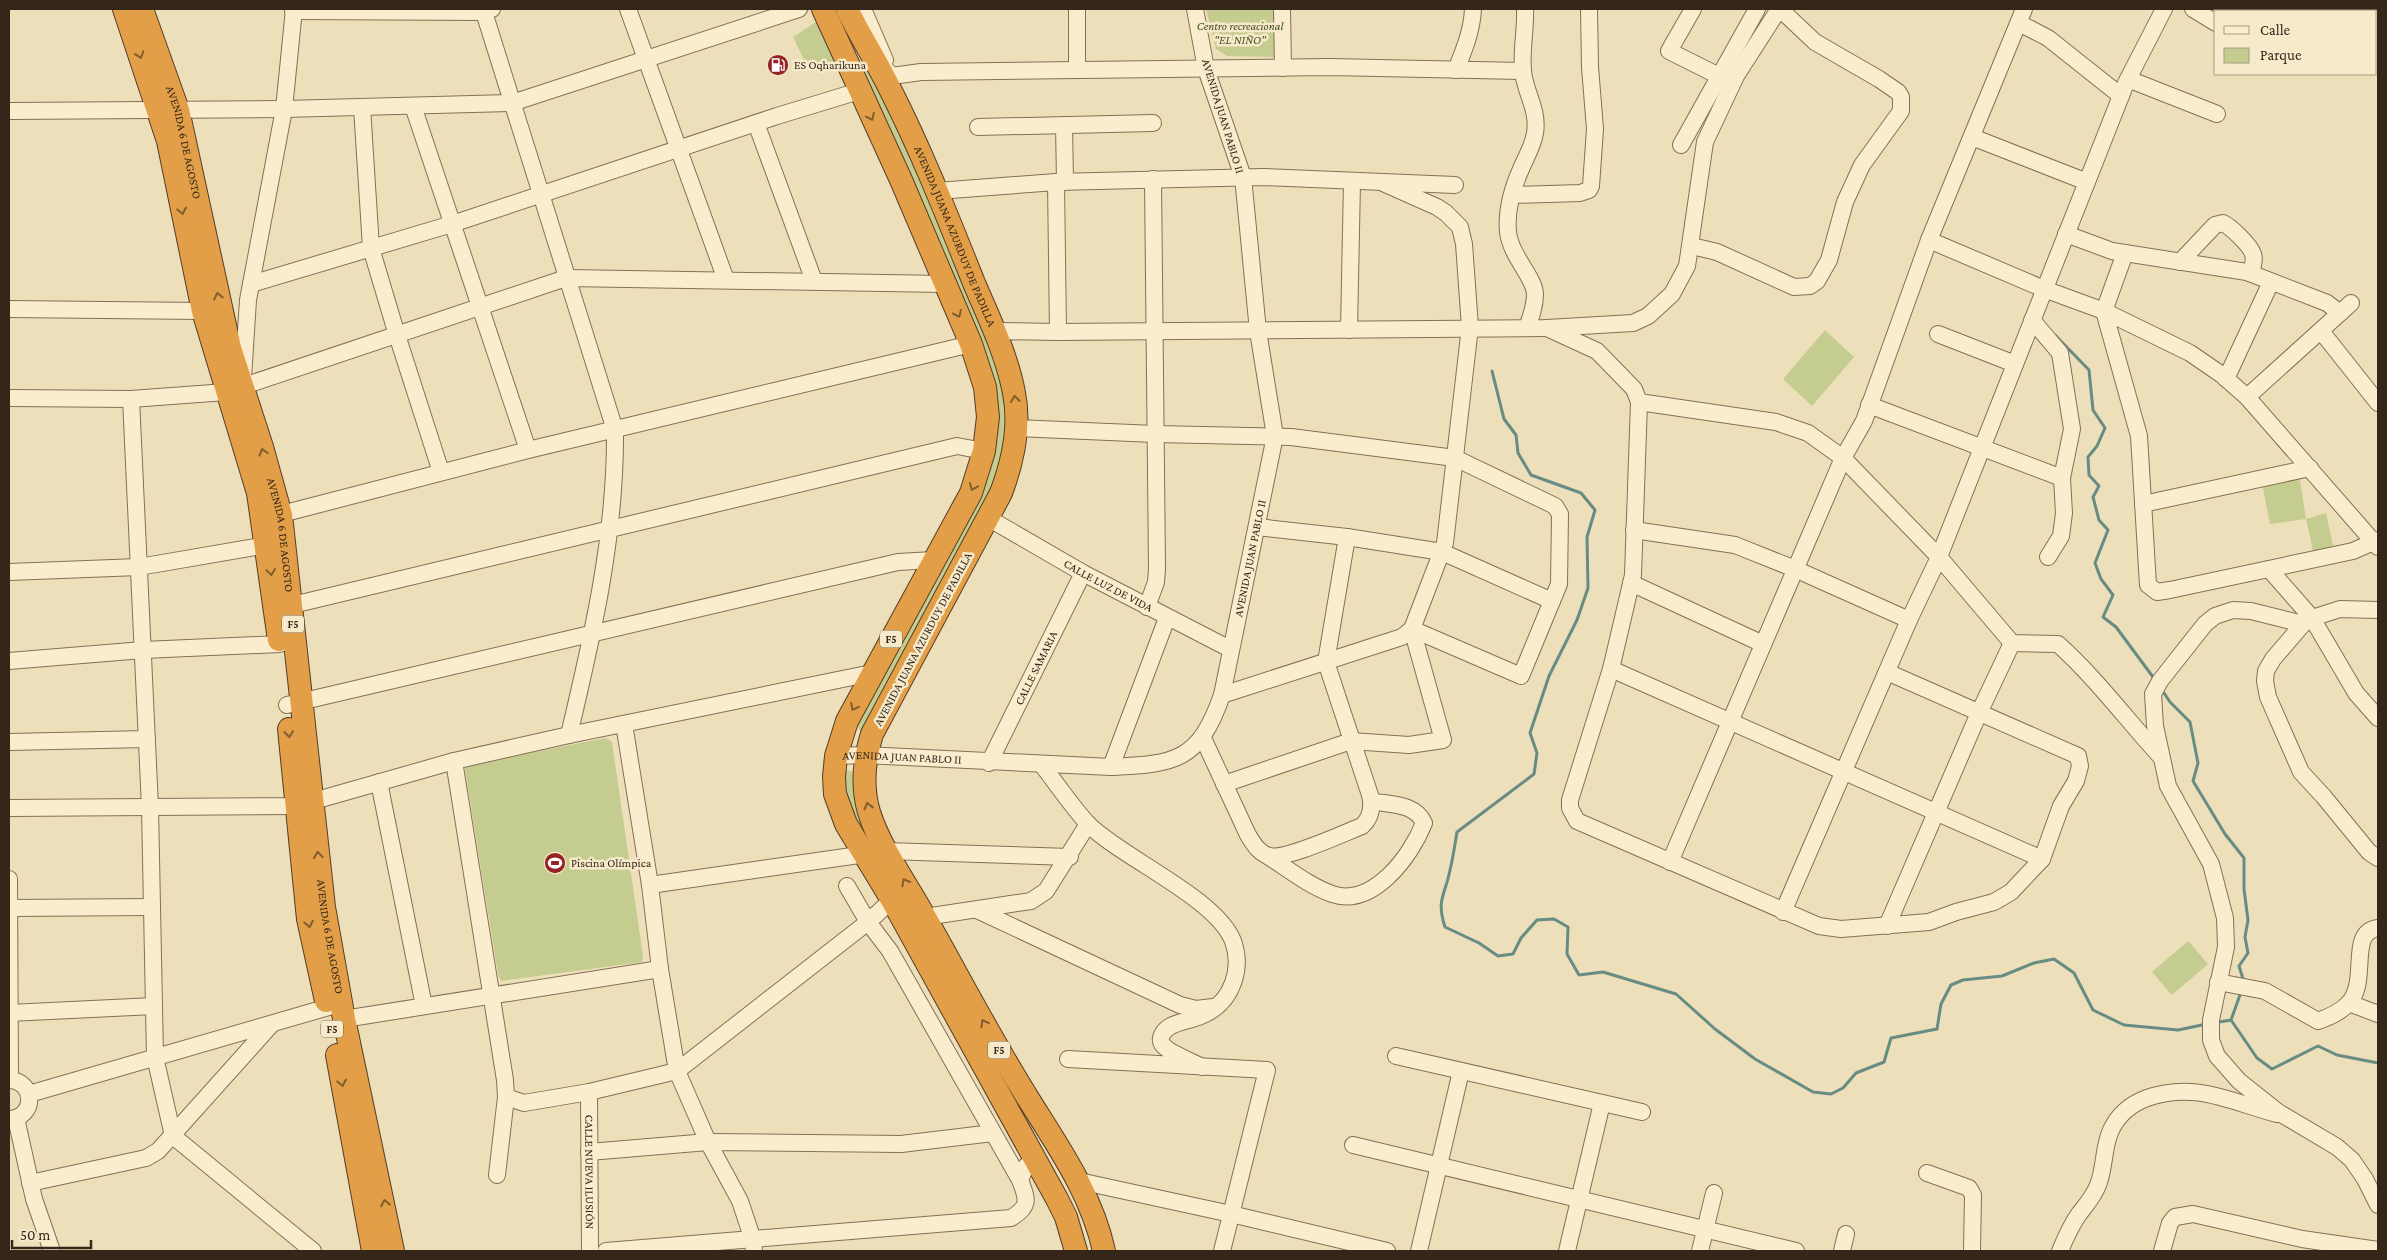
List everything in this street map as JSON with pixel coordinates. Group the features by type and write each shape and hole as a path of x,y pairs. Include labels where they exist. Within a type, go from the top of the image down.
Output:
{"highway":[{"name":"AVENIDA 6 DE AGOSTO","path":"124,9 168,110 168,140 203,311 234,390 262,447 283,607 304,803 324,907 337,1010 373,1251"},
{"name":"AVENIDA 6 DE AGOSTO","path":"142,9 230,348 234,390"},
{"path":"825,15 853,10"},
{"name":"AVENIDA JUANA AZURDUY DE PADILLA","path":"853,10 937,191 994,331 1014,393 1016,428 1010,469 988,518 882,712 872,734 865,755 865,793 869,812 886,851 1009,1068 1079,1181 1092,1210 1104,1251"},
{"name":"F5","path":"825,15 901,180 971,344 981,372 987,400 988,417 984,451 970,493 847,721 836,756 835,794 846,824 892,900 1036,1160 1066,1217 1076,1251"},
{"path":"847,64 872,54"},
{"name":"AVENIDA 6 DE AGOSTO","path":"272,517 267,545 283,607 280,644 294,704"},
{"name":"AVENIDA 6 DE AGOSTO","path":"337,1010 385,1203 393,1251"},
{"path":"991,1081 1007,1094 1014,1103 1049,1157 1079,1181 1075,1203 1088,1251"}],"street":[{"path":"628,9 726,280"},
{"path":"9,111 284,109 512,103 797,9"},
{"path":"1076,9 1077,70"},
{"name":"AVENIDA JUAN PABLO II","path":"836,756 865,755 1042,765 1111,767 1145,765 1166,761 1189,750 1203,738 1212,722 1222,695 1275,436 1258,331 1243,177 1206,69 1195,9"},
{"path":"1282,9 1283,68"},
{"path":"1456,70 1468,38 1473,9"},
{"path":"1525,9 1522,71 1532,100 1535,131 1532,145 1522,167 1508,212 1509,243 1535,292 1527,328"},
{"path":"1512,195 1580,193 1588,190 1591,186 1595,129 1590,67 1589,9"},
{"path":"1693,9 1669,51 1719,76"},
{"path":"1681,145 1757,9"},
{"path":"994,331 1154,332 1470,327 1547,328 1632,322 1648,316 1661,306 1681,279 1692,246 1705,142 1736,76 1780,9 1815,42 1898,92 1903,105 1902,111 1862,165 1845,202 1829,260 1817,281 1810,286 1794,287 1717,252 1692,246"},
{"path":"1783,912 1909,620 1939,557 2128,79 2164,9"},
{"path":"2193,9 2214,22"},
{"path":"234,390 251,284 284,109 293,10 486,10 512,103 615,430 616,465 610,529 593,633 569,735"},
{"path":"853,10 892,76"},
{"path":"1670,862 1843,458 1864,421 1929,240 1972,137 2020,13 2048,38 2121,96"},
{"path":"872,54 892,76"},
{"path":"892,76 921,72 1283,68 1522,71"},
{"path":"2128,79 2217,114"},
{"path":"251,284 452,224 756,122 859,91"},
{"path":"413,106 528,450"},
{"path":"362,107 371,248 441,472"},
{"path":"756,122 814,281"},
{"path":"978,127 1152,123"},
{"path":"1058,332 1064,125"},
{"path":"1972,137 2087,182"},
{"path":"937,191 1061,182 1243,177 1455,185"},
{"path":"1147,607 1156,582 1157,569 1153,180"},
{"path":"1349,330 1352,182"},
{"path":"1222,695 1402,637 1412,628 1445,543 1470,327 1464,244 1460,227 1442,210 1383,183"},
{"path":"2180,262 2215,225 2223,223 2231,226 2253,253 2254,264 2250,274"},
{"path":"2066,234 2112,251 2250,274 2327,304 2346,308 2247,397"},
{"path":"1929,240 2044,289 2104,311 2190,353 2247,397 2377,544 2353,551 2157,592 2148,585 2139,436 2104,311 2125,253"},
{"path":"9,398 131,399 234,390 566,278 945,284"},
{"path":"2226,379 2271,282"},
{"path":"9,309 203,311"},
{"path":"2032,320 2060,353 2072,429 2062,478 2064,513 2060,536 2048,558"},
{"path":"1547,328 1597,351 1634,388 1640,402 1631,583 1611,669 1572,791 1570,808 1577,821 1584,826 1819,926 1841,929 1929,922 1956,912 1994,902 2011,892 2042,859 2061,806 2076,782 2080,766 2078,756 1887,672"},
{"path":"2321,330 2378,403"},
{"path":"1938,334 2015,364"},
{"path":"272,517 528,450 971,344"},
{"path":"131,399 150,807 156,1057 173,1136 313,1251"},
{"path":"1640,402 1776,422 1808,433 1843,458 1939,557 2012,644"},
{"path":"1870,405 2062,478"},
{"path":"1016,428 1155,434 1275,436 1455,458 1555,506 1560,514 1559,584 1521,676 1412,628"},
{"path":"283,607 957,446 984,451"},
{"path":"2143,504 2310,468"},
{"name":"CALLE LUZ DE VIDA","path":"988,518 1083,573 1230,649"},
{"path":"1257,527 1347,537 1442,552 1552,601"},
{"path":"1634,530 1735,545 1795,569 1909,620"},
{"path":"1266,855 1271,857 1281,856 1362,826 1371,815 1372,801 1326,662 1347,537"},
{"path":"9,572 139,567 267,545"},
{"path":"294,704 898,562 934,560"},
{"path":"2269,569 2308,621 2356,693 2378,718"},
{"name":"CALLE SAMARIA","path":"989,763 1083,573"},
{"path":"1631,583 1763,644"},
{"path":"2378,610 2340,609 2308,621 2273,659 2266,670 2265,681 2268,698 2301,772 2369,852 2378,858"},
{"path":"2308,621 2251,611 2233,610 2215,616 2204,624 2160,681 2153,694 2155,726 2168,786 2211,864 2218,885 2225,918 2226,948 2210,1020 2211,1040 2217,1056 2238,1081 2285,1117 2337,1147 2352,1160 2365,1179 2378,1205"},
{"path":"1111,767 1167,618"},
{"path":"1224,784 1351,741 1409,745 1444,740 1412,628"},
{"path":"9,661 143,650 280,644"},
{"path":"1887,926 1979,713 2012,644"},
{"path":"2012,644 2058,644 2081,665 2161,757"},
{"path":"1611,669 2042,859"},
{"path":"9,808 304,803 454,761 569,735 872,673"},
{"path":"624,724 650,884 660,970 677,1071 708,1142 740,1201 754,1245"},
{"path":"1203,738 1248,835 1255,846 1266,855 1333,894 1348,896 1372,891 1388,879 1420,832 1424,823 1419,813 1410,808 1372,801"},
{"path":"9,742 147,739"},
{"path":"454,761 493,996 506,1097 496,1175"},
{"path":"1042,765 1088,824 1113,844 1195,898 1219,921 1233,941 1236,960 1235,978 1229,993 1216,1007 1206,1014 1172,1025 1164,1030 1161,1038 1162,1044 1170,1050 1202,1067"},
{"path":"379,782 424,1006"},
{"path":"925,917 1031,901 1046,891 1070,857 1088,824"},
{"path":"650,884 886,851 1070,857"},
{"path":"9,879 10,1080 22,1084 29,1094 29,1106 22,1116 12,1118 52,1251"},
{"path":"606,1251 754,1245 1011,1218 1023,1211 1026,1204 1020,1180 890,951 868,922 847,886"},
{"path":"506,1097 524,1103 588,1092 677,1071 868,922 892,900"},
{"path":"9,908 152,906"},
{"path":"977,910 1180,1004 1196,1009 1216,1007"},
{"path":"2218,982 2265,991 2284,1000 2318,1021 2332,1016 2349,1003 2360,976 2360,946 2364,935 2371,929 2378,928"},
{"path":"29,1094 271,1025 337,1010 424,1006 660,970"},
{"path":"2349,1003 2378,1014"},
{"path":"10,1013 154,1006"},
{"path":"30,1183 146,1158 158,1151 271,1025"},
{"path":"1396,1056 1642,1112"},
{"path":"1068,1060 1267,1070 1222,1251"},
{"path":"1418,1251 1461,1071"},
{"path":"2060,1251 2075,1221 2098,1185 2111,1129 2123,1111 2135,1102 2177,1090 2200,1092 2229,1098 2251,1108 2285,1117"},
{"name":"CALLE NUEVA ILUSIÓN","path":"588,1092 590,1251"},
{"path":"1568,1251 1602,1103"},
{"path":"589,1152 708,1142 901,1144 993,1133"},
{"path":"1353,1145 1796,1251"},
{"path":"1020,1180 1026,1166 1036,1160"},
{"path":"1927,1173 1969,1188 1973,1195 1972,1251"},
{"path":"1079,1181 1387,1251"},
{"path":"1700,1251 1714,1193"},
{"path":"2162,1251 2170,1223 2174,1217 2193,1214 2289,1244 2378,1250"},
{"path":"1842,1251 1846,1234"}],"green space":[{"name":"Centro recreacional \"EL NIÑO\"","path":"1206,9 1277,9 1277,57 1227,56 1216,49"},
{"path":"816,22 836,63 807,66 793,37"},
{"path":"867,64 909,148 993,354 1007,410 1003,467 862,734 856,724 912,618 994,412 856,68"},
{"path":"1825,330 1854,357 1812,406 1783,379"},
{"path":"2299,475 2306,519 2270,524 2262,483"},
{"path":"2326,513 2334,550 2314,555 2306,519"},
{"name":"Piscina Olímpica","path":"606,738 612,742 643,956 642,962 501,981 498,974 465,770 467,765"},
{"path":"845,770 855,772 869,840 850,814 842,774"},
{"path":"2188,941 2208,964 2172,995 2152,972"}],"waterway":[{"path":"2055,335 2089,370 2093,410 2105,428 2097,446 2088,457 2089,475 2099,486 2093,497 2099,520 2108,530 2095,563 2101,579 2113,595 2103,617 2116,627 2153,677"},
{"path":"1492,371 1504,419 1516,435 1518,453 1531,475 1581,493 1595,510 1587,537 1588,588 1577,620 1549,676 1530,733 1537,753 1534,774 1457,832 1441,904 1445,927 1479,943 1498,956 1513,954 1521,938 1537,920 1554,919 1568,927 1567,954 1579,975 1603,972 1676,994 1715,1029 1755,1059 1813,1092 1831,1094 1843,1088 1856,1073 1884,1062 1891,1038 1937,1029 1941,1004 1951,985 1963,980 2002,976 2034,963 2054,959 2074,973 2093,1010 2124,1025 2178,1030 2202,1025"},
{"path":"2164,693 2170,702 2190,722 2198,763 2193,781 2225,834 2244,858 2244,889 2248,920 2245,937 2248,953 2239,966 2244,982"},
{"path":"2240,995 2231,1020 2257,1058 2272,1069 2318,1046 2337,1055 2378,1063"},
{"path":"2219,1022 2231,1020"}],"place":[{"name":"ES Oqharikuna","path":"778,65"},
{"name":"Piscina Olímpica","path":"555,863"}]}
